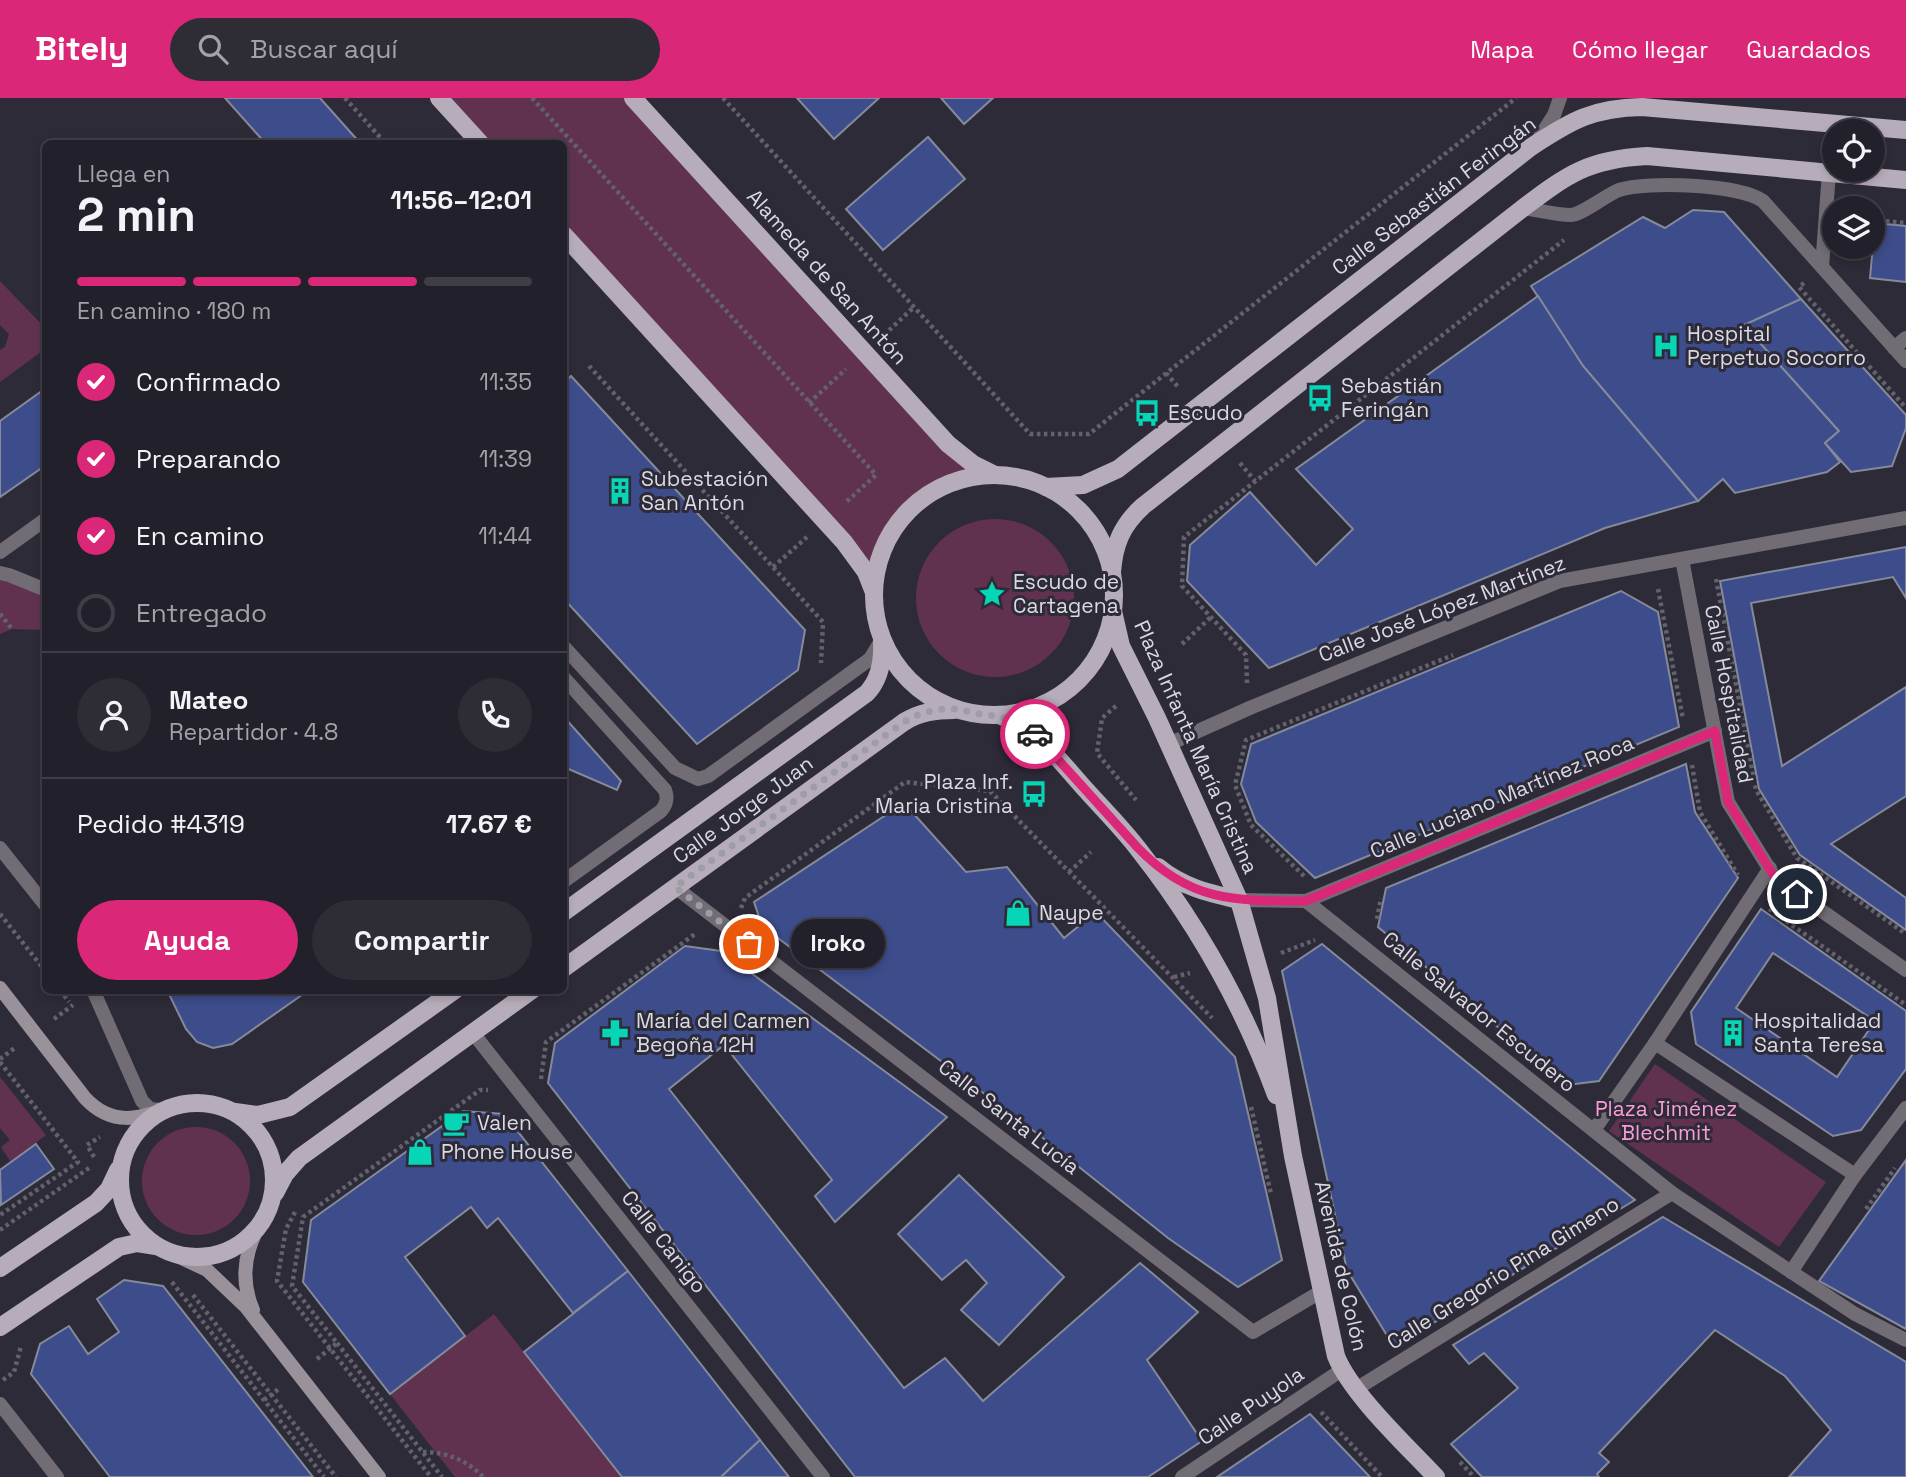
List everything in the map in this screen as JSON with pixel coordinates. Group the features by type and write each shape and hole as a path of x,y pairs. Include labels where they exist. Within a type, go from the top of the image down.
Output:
{"main road":[{"path":"439,98 477,140"},
{"name":"Alameda de San Antón","path":"633,98 948,444 972,464 997,475"},
{"name":"Calle Sebastián Feringán","path":"1046,487 1083,485 1118,469 1531,147 1580,118 1616,107 1666,108 1906,130"},
{"path":"1112,572 1122,530 1143,506 1556,182 1595,163 1619,158 1670,158 1822,172"},
{"path":"1885,178 1906,180"},
{"path":"567,238 844,542 866,572 874,594"},
{"name":"Plaza Infanta María Cristina","path":"1113,611 1108,634 1098,655 1077,682 1043,704 1015,713 981,714 958,709 934,699 909,680 892,659 881,638 876,620 876,571 894,528 912,507 936,490 974,477 997,475 1025,479 1046,487 1071,503 1091,524 1105,550 1112,572 1113,611 1121,646 1169,744 1239,900 1266,998 1293,1156"},
{"name":"Calle Jorge Juan","path":"567,910 867,693 880,672 881,638"},
{"name":"Calle Jorge Juan","path":"567,966 904,722 933,710 958,709"},
{"name":"Plaza Infanta María Cristina","path":"998,714 1016,721 1034,733 1138,848 1201,937 1233,994 1262,1058 1293,1156"},
{"path":"1138,848 1176,881 1196,890 1239,900"},
{"path":"0,988 96,1108 116,1118 138,1118 167,1108 201,1103 258,1115 290,1107 450,994"},
{"path":"260,1324 248,1298 245,1275 249,1245 281,1180 299,1158 527,994"},
{"path":"0,1268 96,1203 114,1181 126,1150 148,1120 167,1108"},
{"path":"230,1110 258,1133 270,1154 274,1179 271,1202"},
{"path":"126,1150 120,1174 123,1205 139,1231 168,1251 201,1257 228,1250 240,1244 260,1224"},
{"name":"Avenida de Colón","path":"1293,1156 1336,1356 1356,1389 1436,1477"},
{"path":"0,1327 119,1247 137,1242 168,1251 196,1263 219,1280 260,1324 379,1477"}],"street":[{"path":"1531,147 1550,123 1560,98"},
{"path":"1822,267 1828,182"},
{"path":"1523,208 1574,215 1604,196 1639,185 1744,192 1763,201 1906,361"},
{"path":"1895,348 1906,338"},
{"name":"Calle José López Martínez","path":"1169,744 1252,707 1560,581 1906,518"},
{"path":"0,552 42,522"},
{"name":"Calle Hospitalidad","path":"1682,559 1728,802 1775,878 1906,970"},
{"path":"0,573 42,588"},
{"path":"567,650 675,768 698,779 708,776 870,659 881,638"},
{"path":"567,681 665,790 667,797 666,805 661,811 567,879"},
{"name":"Calle Luciano Martínez Roca","path":"1306,901 1715,731"},
{"path":"0,848 42,901"},
{"path":"1594,1130 1770,869"},
{"name":"Calle Santa Lucía","path":"675,887 1254,1332 1322,1291"},
{"name":"Plaza Infanta María Cristina","path":"1239,900 1306,901"},
{"name":"Calle Salvador Escudero","path":"1306,901 1672,1193 1855,1314 1906,1340"},
{"path":"95,994 142,1101 150,1109 167,1108"},
{"path":"407,1025 434,994"},
{"name":"Calle Canigo","path":"473,1033 823,1477"},
{"path":"1655,1043 1854,1175"},
{"path":"1791,1272 1854,1175 1904,1113"},
{"name":"Calle Gregorio Pina Gimeno","path":"1356,1389 1672,1193"},
{"name":"Calle Puyola","path":"1182,1477 1343,1369"},
{"path":"0,1404 57,1477"}],"path":[{"path":"345,98 382,140"},
{"path":"532,98 876,475 847,502"},
{"path":"723,98 1030,434 1089,434 1516,98"},
{"path":"1885,221 1906,223"},
{"path":"1248,687 1246,655 1182,586 1184,537 1573,234"},
{"path":"589,366 823,622 821,667"},
{"path":"773,567 794,549"},
{"path":"1716,579 1756,790 1797,858 1906,934"},
{"path":"0,614 12,629"},
{"path":"1182,644 1211,617"},
{"path":"1311,883 1251,825 1235,785 1246,740 1459,653"},
{"path":"1116,706 1102,718 1097,752 1142,808"},
{"path":"442,1477 292,1286 303,1217 480,1090 520,1093 543,1078 545,1042 699,931 727,927 736,919 745,898 905,782 989,791 1174,977 1218,1025"},
{"path":"1069,872 1091,852"},
{"path":"0,914 42,967"},
{"path":"1275,955 1320,939"},
{"path":"1174,977 1198,970"},
{"path":"63,994 72,1006"},
{"path":"0,1062 78,1162 0,1215"},
{"path":"0,1230 88,1170 94,1155 87,1145 108,1132 126,1150"},
{"path":"298,1207 286,1228 277,1281 431,1477"},
{"path":"168,1277 324,1477"},
{"path":"192,1294 336,1477"},
{"path":"0,1382 14,1372 25,1340"},
{"path":"264,1400 337,1343"},
{"path":"423,1452 435,1452 460,1460 483,1477"}],"green space":[{"path":"439,98 633,98 948,444 991,475 947,485 913,507 899,522 888,540 874,582 567,237 567,140 478,140"},
{"path":"0,281 42,325 42,351 0,382 0,350 5,347 9,334 0,325"},
{"path":"995,519 1025,525 1051,542 1068,568 1074,598 1068,628 1051,654 1025,671 995,677 965,671 939,654 922,628 916,598 922,568 939,542 965,525"},
{"path":"9,575 42,589 42,630 12,629 0,634 0,581"},
{"name":"Plaza Jiménez Blechmit","path":"1655,1064 1826,1182 1779,1247 1609,1131"},
{"path":"0,1077 46,1135 11,1162 1,1147 10,1140 0,1128"},
{"path":"196,1127 226,1136 234,1143 241,1151 250,1181 241,1211 234,1219 226,1226 196,1235 166,1226 158,1219 151,1211 142,1181 151,1151 158,1143 166,1136"},
{"path":"494,1314 622,1477 455,1477 390,1394"}],"building":[{"path":"225,98 320,98 357,140 262,140"},
{"path":"797,98 879,98 834,139"},
{"path":"941,98 993,98 964,124"},
{"path":"928,137 965,179 883,250 846,209"},
{"name":"Hospital Perpetuo Socorro","path":"1693,210 1724,212 1801,299 1744,325 1839,431 1825,443 1840,462 1827,472 1735,493 1723,479 1698,501 1583,366 1531,286 1643,217 1665,228"},
{"path":"1885,224 1906,226 1906,282 1870,278 1872,259 1885,259"},
{"path":"1538,296 1583,366 1698,501 1605,528 1269,668 1187,581 1190,545 1250,492 1316,565 1353,529 1296,469"},
{"path":"1801,299 1906,415 1906,428 1892,466 1851,472 1825,443 1839,431 1744,325"},
{"name":"Subestación San Antón","path":"571,376 805,630 798,670 697,744 567,602 567,380"},
{"path":"42,391 42,468 0,497 0,421"},
{"path":"1906,547 1906,598 1893,577 1751,603 1782,766 1906,687 1906,796 1831,844 1906,898 1906,930 1800,855 1759,789 1720,581"},
{"path":"1621,591 1658,612 1679,727 1315,878 1256,822 1241,784 1251,744"},
{"path":"567,720 621,781 617,790 567,768"},
{"path":"1686,764 1695,812 1738,878 1599,1081 1567,1085 1378,927 1386,888"},
{"path":"904,803 966,872 1007,867 1064,938 1096,912 1235,1057 1282,1260 1238,1287 1168,1238 1039,1135 762,926 754,902"},
{"name":"Hospitalidad Santa Teresa","path":"1761,909 1906,1011 1906,1069 1861,1130 1833,1136 1696,1044 1691,1012","holes":["1773,953 1875,1021 1837,1077 1736,1008"]},
{"path":"1322,944 1635,1200 1394,1347 1347,1270 1282,971"},
{"path":"685,946 721,951 947,1117 835,1222 815,1196 832,1180 724,1045 669,1089 904,1388 945,1358 983,1401 1140,1263 1198,1312 1147,1360 1202,1441 1148,1477 855,1477 548,1083 555,1043"},
{"path":"169,994 303,994 232,1044 213,1048 197,1042 186,1029"},
{"path":"463,1111 504,1114 628,1271 573,1313 498,1218 487,1228 471,1207 405,1257 465,1336 390,1394 303,1282 311,1220"},
{"path":"36,1144 54,1169 1,1205 0,1170"},
{"path":"1906,1160 1906,1329 1819,1281"},
{"path":"959,1175 1064,1277 999,1345 961,1310 987,1283 966,1260 942,1280 898,1234"},
{"path":"1663,1217 1906,1362 1906,1477 1789,1477 1831,1430 1785,1376 1715,1330 1599,1453 1609,1462 1597,1474 1599,1477 1482,1477 1451,1444 1518,1388 1484,1353 1469,1364 1453,1345"},
{"path":"628,1271 760,1440 721,1477 622,1477 524,1352"},
{"path":"124,1280 163,1286 313,1477 110,1477 31,1374 40,1344 69,1326 88,1354 119,1332 97,1299"},
{"path":"1310,1414 1370,1477 1217,1477"},
{"path":"760,1440 789,1477 721,1477"}],"way so far":[{"path":"749,944 675,887 917,715 933,710 958,709 981,714 998,714 1016,721 1035,734"}],"place":[{"name":"Hospital Perpetuo Socorro","path":"1666,346"},
{"name":"Sebastián Feringán","path":"1320,398"},
{"name":"Escudo","path":"1147,413"},
{"name":"Subestación San Antón","path":"620,491"},
{"name":"Escudo de Cartagena","path":"992,594"},
{"name":"Plaza Inf. Maria Cristina","path":"1034,794"},
{"name":"Naype","path":"1018,913"},
{"name":"Iroko","path":"749,944"},
{"name":"María del Carmen Begoña 12H","path":"615,1033"},
{"name":"Hospitalidad Santa Teresa","path":"1733,1033"},
{"name":"Valen","path":"456,1123"},
{"name":"Phone House","path":"420,1152"}],"route":[{"path":"1035,734 1138,848 1176,881 1196,890 1239,900 1306,901 1715,731 1728,802 1775,878 1797,894"}]}
